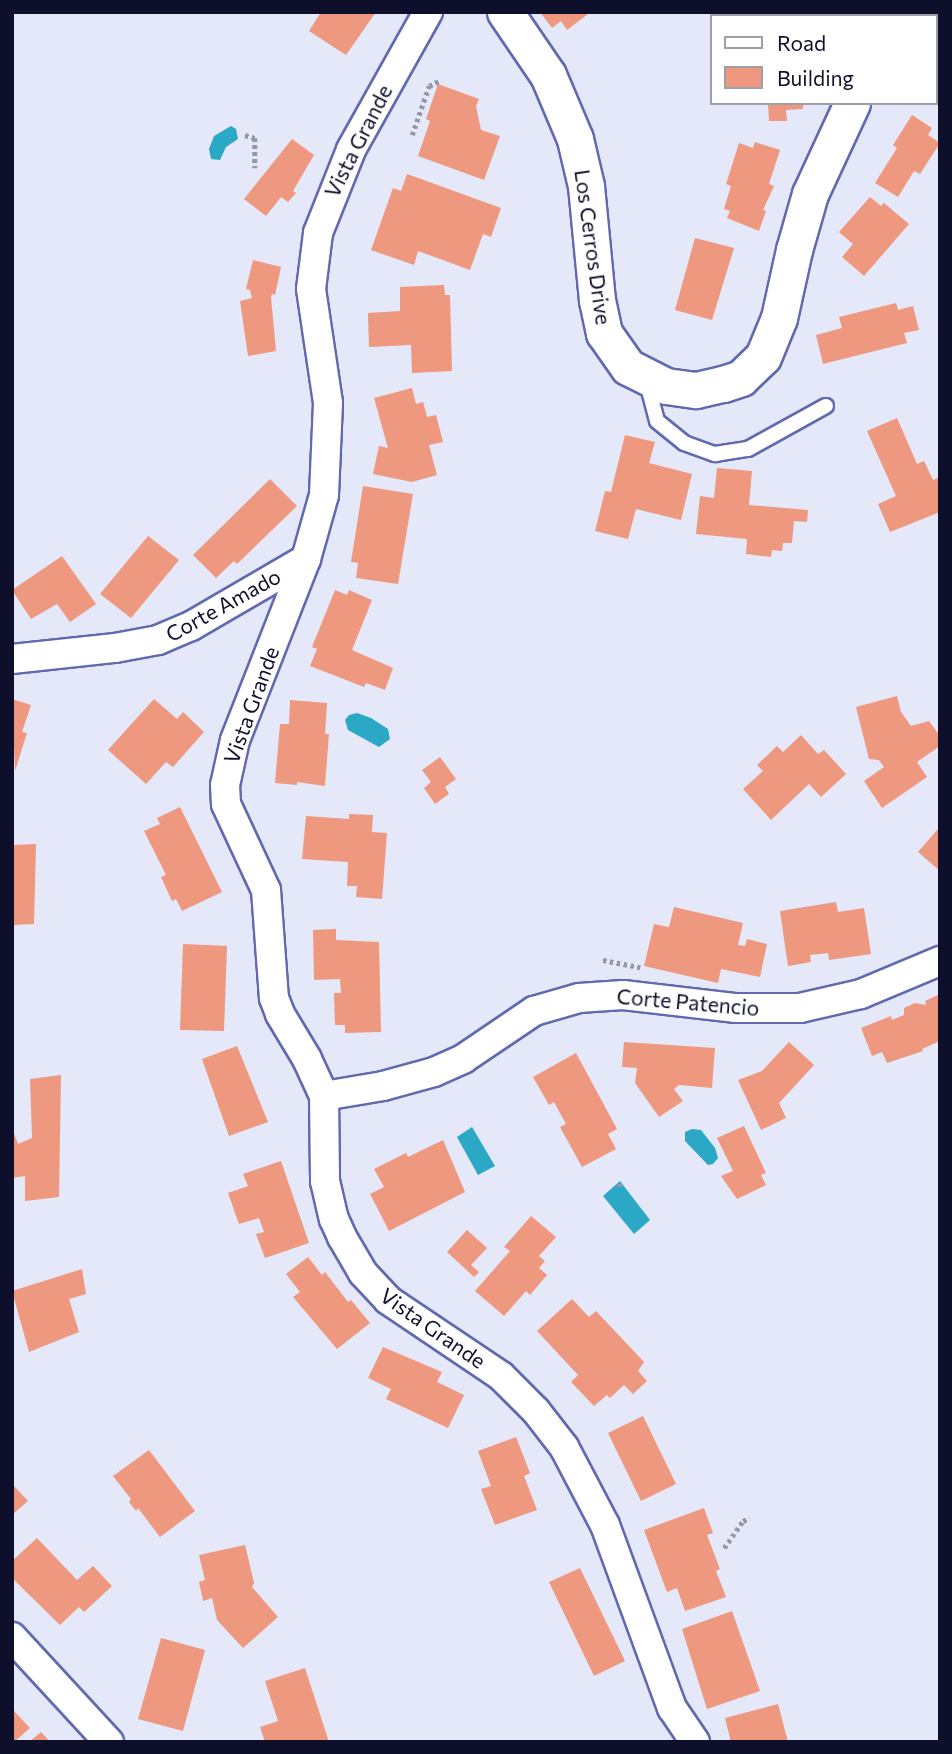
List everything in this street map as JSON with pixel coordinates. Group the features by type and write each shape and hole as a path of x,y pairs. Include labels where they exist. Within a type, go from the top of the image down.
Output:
{"street":[{"name":"Vista Grande","path":"428,12 340,172 323,213 313,252 311,289 326,384 328,447 324,495 306,559 234,740 225,785 230,819 266,890 274,998 324,1096 327,1191 334,1219 352,1256 388,1300 501,1376 536,1411 564,1447 605,1525 672,1708 695,1742"},
{"name":"Los Cerros Drive","path":"505,12 544,68 575,139 586,186 597,300 604,333 621,360 646,378 677,388 705,389 741,378 763,357 779,318 810,194 851,105"},
{"name":"Corte Amado","path":"12,659 115,648 158,640 191,626 306,559"},
{"name":"Corte Patencio","path":"324,1096 383,1086 435,1072 463,1059 527,1015 579,998 623,995 736,1009 800,1008 862,994 940,961"},
{"path":"12,1637 109,1742"},
{"name":"Vista Grande","path":"672,1708 673,1742"}],"lane":[{"path":"646,378 657,421 684,443 715,454 748,449 826,406"}],"path":[{"path":"412,135 429,86 439,81"},
{"path":"245,135 254,136 255,169"},
{"path":"724,1548 743,1521 749,1518"}],"water":[{"path":"231,126 236,129 238,139 226,147 220,160 211,159 209,149 214,136"},
{"path":"357,713 371,718 388,729 390,739 379,747 348,730 345,720 349,715"},
{"path":"472,1127 495,1166 478,1175 457,1137"},
{"path":"692,1129 701,1130 715,1148 718,1158 713,1164 708,1165 685,1141 685,1132"},
{"path":"620,1181 650,1220 634,1234 603,1196"}],"building":[{"path":"321,12 376,12 346,55 309,31"},
{"path":"540,12 588,14 567,30 561,21 552,28"},
{"path":"830,12 860,12 850,14"},
{"path":"438,84 479,99 476,106 481,130 500,136 484,180 418,156 430,121 426,119"},
{"path":"768,105 803,105 803,109 786,110 787,121 769,121"},
{"path":"912,115 932,128 928,135 940,143 920,174 914,171 898,197 875,183 897,148 893,145"},
{"path":"292,139 314,155 293,191 296,193 288,202 281,197 266,216 244,199"},
{"path":"755,142 780,150 769,184 774,186 763,210 766,211 759,231 727,218 730,211 724,209 731,186 726,184 739,143 753,148"},
{"path":"407,174 501,208 491,237 483,234 470,270 418,251 414,265 371,250 393,188 401,191"},
{"path":"870,197 881,206 884,203 909,224 864,276 842,257 853,244 839,232"},
{"path":"695,238 734,248 712,320 675,310"},
{"path":"253,260 281,267 275,295 272,294 271,297 276,351 248,356 240,301 252,298 250,290 246,289"},
{"path":"444,285 445,295 450,295 452,371 412,373 411,345 369,347 368,313 400,311 400,287"},
{"path":"896,303 898,310 913,306 919,330 904,333 907,343 823,364 816,335 842,328 839,317"},
{"path":"412,388 416,404 423,402 427,417 436,415 443,442 429,445 437,475 412,482 373,474 379,446 388,448 374,398"},
{"path":"897,418 917,464 924,461 933,480 940,477 940,512 890,532 878,504 896,496 867,431"},
{"path":"625,435 655,442 649,463 692,474 681,520 636,509 628,539 595,531 605,491 611,492"},
{"path":"717,468 752,471 749,505 808,510 807,522 794,521 792,543 783,543 782,551 772,550 771,557 746,554 747,539 696,534 700,496 714,498"},
{"path":"270,479 297,506 237,564 234,561 216,578 193,555"},
{"path":"363,486 413,494 398,584 356,578 358,563 351,562"},
{"path":"148,536 179,560 131,618 100,594"},
{"path":"62,556 96,604 70,622 57,604 31,619 12,590"},
{"path":"335,590 347,595 349,590 372,600 352,650 393,668 385,690 366,683 364,687 310,666 317,649 312,647"},
{"path":"897,696 901,712 911,726 929,721 940,736 940,746 917,762 927,777 882,808 864,781 884,767 879,760 869,759 856,707"},
{"path":"12,699 31,705 22,732 27,733 15,771"},
{"path":"154,699 177,719 183,712 204,732 173,767 166,762 146,784 108,750"},
{"path":"290,700 327,703 325,734 329,734 325,786 297,782 297,785 275,783 280,724 289,724"},
{"path":"801,735 818,754 824,750 846,774 821,797 809,784 771,820 743,789 763,771 757,765 777,746 783,752"},
{"path":"440,757 456,779 445,787 449,794 435,804 424,788 431,782 422,770"},
{"path":"180,807 222,892 182,911 176,899 172,901 161,877 166,875 144,831 160,824 157,818"},
{"path":"349,814 373,815 372,832 387,833 382,899 356,897 357,886 347,886 348,862 302,859 306,816 349,819"},
{"path":"940,829 940,871 918,852"},
{"path":"36,844 34,924 12,925 12,845"},
{"path":"836,902 838,912 864,908 871,954 829,960 828,953 810,955 811,962 788,966 780,911"},
{"path":"674,907 743,923 738,945 745,946 747,939 767,944 760,977 721,969 718,983 644,966 654,924 669,927"},
{"path":"336,929 336,940 379,942 381,1032 345,1033 345,1025 335,1025 334,993 341,993 340,979 314,980 313,930"},
{"path":"183,944 227,946 224,1031 180,1030"},
{"path":"940,994 940,1041 922,1049 923,1051 887,1063 882,1052 872,1056 861,1028 891,1016 892,1020 904,1015 904,1008 915,1003 926,1005 925,1001"},
{"path":"624,1042 715,1048 712,1088 679,1085 674,1089 683,1101 659,1117 635,1083 637,1068 622,1067"},
{"path":"789,1042 814,1065 779,1103 786,1118 761,1130 738,1080 762,1071"},
{"path":"237,1046 268,1122 229,1136 202,1059"},
{"path":"576,1053 617,1129 608,1134 616,1149 582,1167 560,1127 566,1124 554,1102 549,1105 533,1077"},
{"path":"61,1075 59,1197 25,1201 25,1176 12,1178 12,1128 18,1144 32,1138 30,1079"},
{"path":"744,1126 766,1173 761,1175 766,1185 737,1199 721,1176 733,1171 717,1138"},
{"path":"443,1140 465,1192 389,1231 370,1194 384,1187 374,1169 406,1153 408,1157"},
{"path":"281,1161 309,1243 265,1258 256,1234 264,1232 259,1218 239,1224 228,1193 248,1186 243,1174"},
{"path":"531,1216 556,1237 539,1256 545,1261 539,1268 547,1275 530,1295 526,1291 504,1316 475,1291 510,1251 504,1247"},
{"path":"467,1230 487,1248 471,1265 479,1272 474,1277 447,1252"},
{"path":"308,1257 322,1275 325,1272 348,1302 351,1300 370,1323 337,1349 293,1297 300,1292 286,1274"},
{"path":"82,1269 86,1294 69,1299 79,1332 29,1352 12,1291"},
{"path":"572,1299 589,1317 596,1311 644,1362 638,1371 647,1381 633,1394 624,1385 610,1398 607,1395 594,1406 571,1382 578,1375 537,1331"},
{"path":"383,1347 442,1372 437,1382 464,1395 448,1428 386,1399 391,1389 368,1378"},
{"path":"643,1416 676,1484 641,1501 608,1433"},
{"path":"516,1437 530,1473 524,1476 537,1510 495,1525 481,1489 491,1486 478,1451"},
{"path":"149,1450 195,1511 160,1537 138,1508 136,1511 129,1502 131,1499 113,1476"},
{"path":"12,1484 28,1501 12,1515"},
{"path":"704,1508 713,1533 707,1535 720,1569 716,1571 726,1597 685,1611 677,1588 667,1592 644,1530"},
{"path":"37,1538 77,1580 93,1566 112,1586 84,1612 79,1607 60,1625 12,1578 12,1561"},
{"path":"245,1545 254,1583 252,1587 278,1617 243,1648 217,1620 212,1598 203,1601 199,1582 205,1580 199,1555"},
{"path":"580,1568 625,1661 594,1676 549,1582"},
{"path":"732,1611 760,1691 707,1709 682,1629"},
{"path":"161,1638 205,1650 183,1731 138,1719"},
{"path":"305,1668 329,1742 265,1742 260,1727 278,1721 265,1681"},
{"path":"778,1704 788,1742 731,1742 725,1718"},
{"path":"12,1709 30,1728 14,1742 12,1742"},
{"path":"41,1732 50,1742 29,1742"}]}
